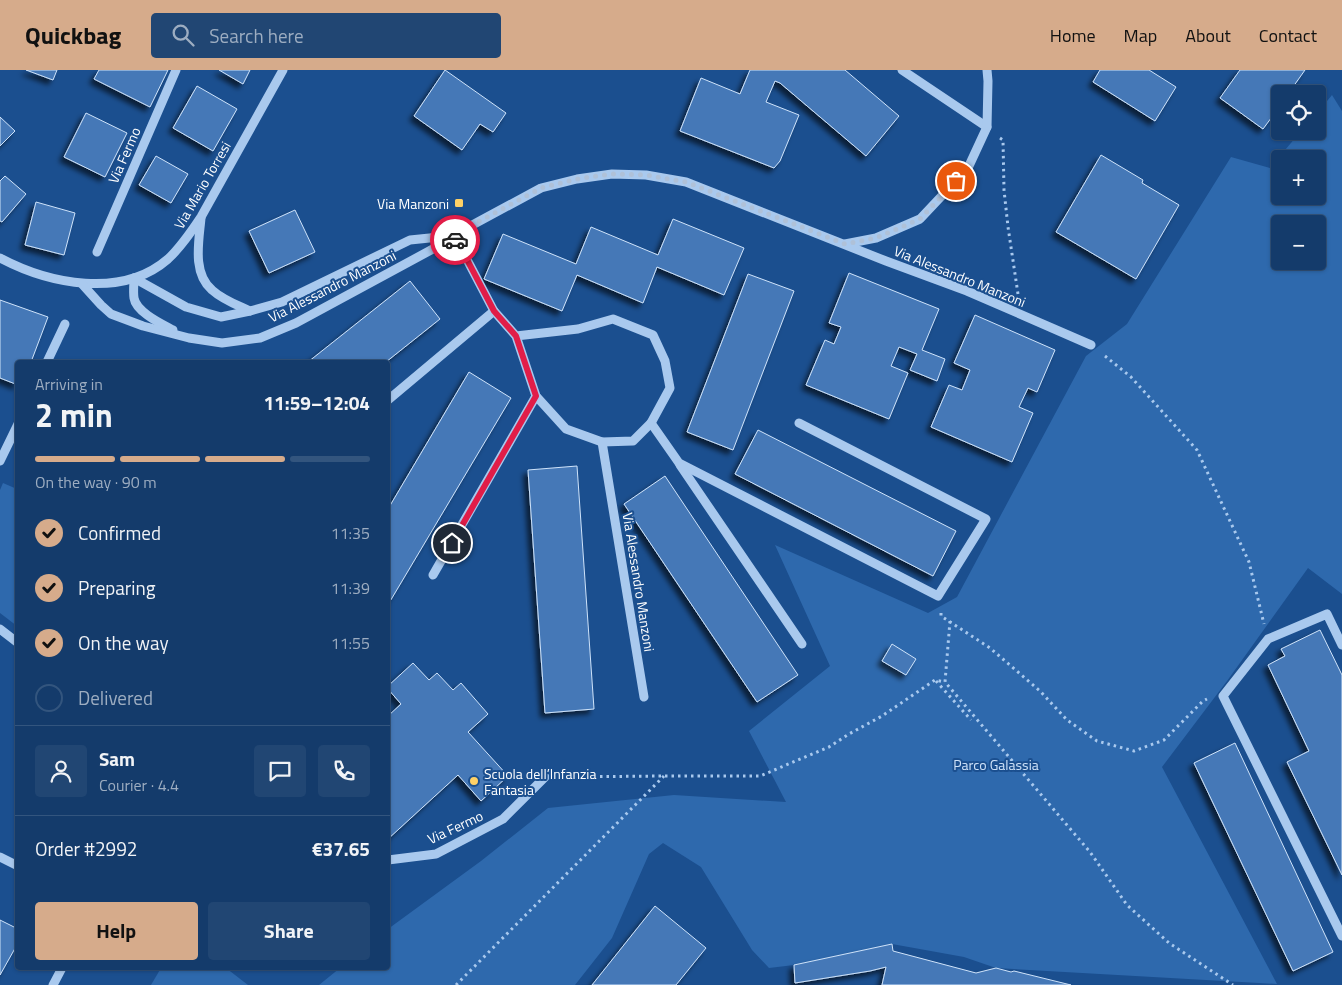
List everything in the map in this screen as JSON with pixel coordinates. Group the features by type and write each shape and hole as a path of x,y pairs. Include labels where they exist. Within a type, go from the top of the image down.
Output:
{"street":[{"name":"Via Fermo","path":"97,252 176,70"},
{"name":"Via Mario Torresi","path":"0,258 36,274 82,284 110,283 134,278 152,270 167,260 186,240 201,217 283,70"},
{"path":"902,70 987,127"},
{"path":"845,244 876,238 920,219 968,168 987,127 987,70"},
{"name":"Via Alessandro Manzoni","path":"82,284 111,314 143,326 189,338 222,342 260,338 296,322 431,250 452,236 541,188 577,179 612,174 646,175 686,182 967,291 1091,345"},
{"name":"Via Alessandro Manzoni","path":"201,217 198,248 203,278 211,290 230,302 250,311"},
{"name":"Via Alessandro Manzoni","path":"134,278 186,307 221,317 282,302 410,240 452,236"},
{"path":"452,236 462,250 494,311 516,336 536,396 566,429 602,442 633,441 651,423 670,388 666,361 653,335 613,319 578,329 516,336"},
{"name":"Via Alessandro Manzoni","path":"134,278 134,300 142,311 154,320 189,338"},
{"path":"390,398 494,311"},
{"path":"48,360 65,324"},
{"path":"433,575 536,396"},
{"path":"651,423 802,644"},
{"path":"679,463 938,596 986,520 798,423"},
{"path":"0,461 15,430"},
{"name":"Via Alessandro Manzoni","path":"602,442 644,697"},
{"path":"1342,645 1327,614 1268,639 1222,696 1342,936"},
{"path":"0,629 15,641"},
{"name":"Via Fermo","path":"390,860 436,854 503,819 545,777"},
{"path":"0,857 15,864"},
{"path":"53,985 61,970"}],"path":[{"path":"987,127 1003,140 1004,190 1020,315"},
{"path":"1091,345 1131,377 1197,450 1249,562 1268,639"},
{"path":"938,596 941,616 990,648 1040,691 1067,720 1097,741 1134,750 1164,740 1202,700 1222,696"},
{"path":"945,682 950,621"},
{"path":"935,680 971,720"},
{"path":"545,777 760,776 829,747 882,716 935,680 945,682 1090,852 1127,905 1169,943 1233,985"},
{"path":"456,985 664,776"}],"green space":[{"name":"Parco Galassia","path":"1332,95 1342,111 1342,594 1308,568 1227,681 1162,767 1277,984 996,968 964,957 892,944 794,965 769,968 752,950 701,867 663,843 649,854 612,938 575,985 319,985 338,970 390,970 390,928 481,861 548,808 674,795 786,802 749,731 830,666 775,545 928,613 957,597 1086,356 1127,324 1231,157 1271,167 1271,205 1326,205 1326,150 1285,150 1293,140 1326,140 1326,102"},
{"path":"3,483 15,488 15,624 0,613 0,490"},
{"path":"160,970 229,970 248,985 151,985"}],"building":[{"path":"26,70 57,70 53,80"},
{"path":"99,70 168,70 150,107 94,79"},
{"path":"219,70 250,70 243,84"},
{"path":"445,70 506,113 493,132 480,124 462,150 414,116"},
{"path":"750,70 845,70 899,116 866,156 780,83 775,81 766,102 799,115 780,161 774,168 680,131 701,78 740,94"},
{"path":"1100,70 1149,70 1176,87 1155,121 1093,82"},
{"path":"1240,70 1305,70 1294,85 1271,85 1271,118 1263,129 1220,98"},
{"path":"197,86 237,109 213,151 173,128"},
{"path":"86,113 127,133 105,177 64,157"},
{"path":"0,117 15,131 0,146"},
{"path":"1101,155 1143,180 1142,183 1179,205 1136,279 1056,232"},
{"path":"156,156 188,174 171,203 139,185"},
{"path":"5,176 26,194 2,222 0,221 0,181"},
{"path":"36,202 75,213 64,255 25,245"},
{"path":"295,210 315,252 269,273 249,231"},
{"path":"673,219 744,248 724,295 657,267 643,303 577,275 562,311 484,279 503,234 576,264 591,227 658,255"},
{"path":"849,273 939,309 922,350 945,359 937,381 910,370 917,354 899,347 891,366 908,373 889,419 806,385 825,340 834,344 841,327 829,323"},
{"path":"748,274 794,291 733,450 687,432"},
{"path":"410,281 440,319 389,360 311,360"},
{"path":"0,300 48,317 32,360 15,360 15,384 0,378"},
{"path":"975,315 1055,350 1037,392 1028,388 1019,407 1033,413 1012,462 931,427 949,385 962,390 970,370 954,363"},
{"path":"469,372 511,398 390,601 390,506"},
{"path":"758,430 956,531 933,576 735,474"},
{"path":"577,466 594,709 545,713 528,470"},
{"path":"665,476 798,675 757,702 624,504"},
{"path":"1320,630 1342,675 1342,875 1287,762 1309,751 1268,665 1285,656 1281,649"},
{"path":"892,644 916,659 906,675 882,661"},
{"path":"413,663 429,680 437,673 453,690 461,683 488,714 468,732 508,776 481,801 458,775 390,837 390,714 401,704 390,691 390,684"},
{"path":"1235,743 1333,952 1293,971 1194,763"},
{"path":"655,906 706,948 676,985 592,985"},
{"path":"0,920 15,928 15,948 0,975"},
{"path":"892,944 893,951 976,973 996,968 1071,985 882,985 886,967 795,983 794,965"}],"way so far":[{"path":"455,240 452,236 541,188 577,179 612,174 646,175 686,182 845,244 876,238 920,219 956,181"}],"place":[{"name":"Via Manzoni","path":"459,203"},
{"name":"Scuola dell’Infanzia Fantasia","path":"474,781"}],"route":[{"path":"452,543 536,396 516,336 494,311 455,240"}]}
